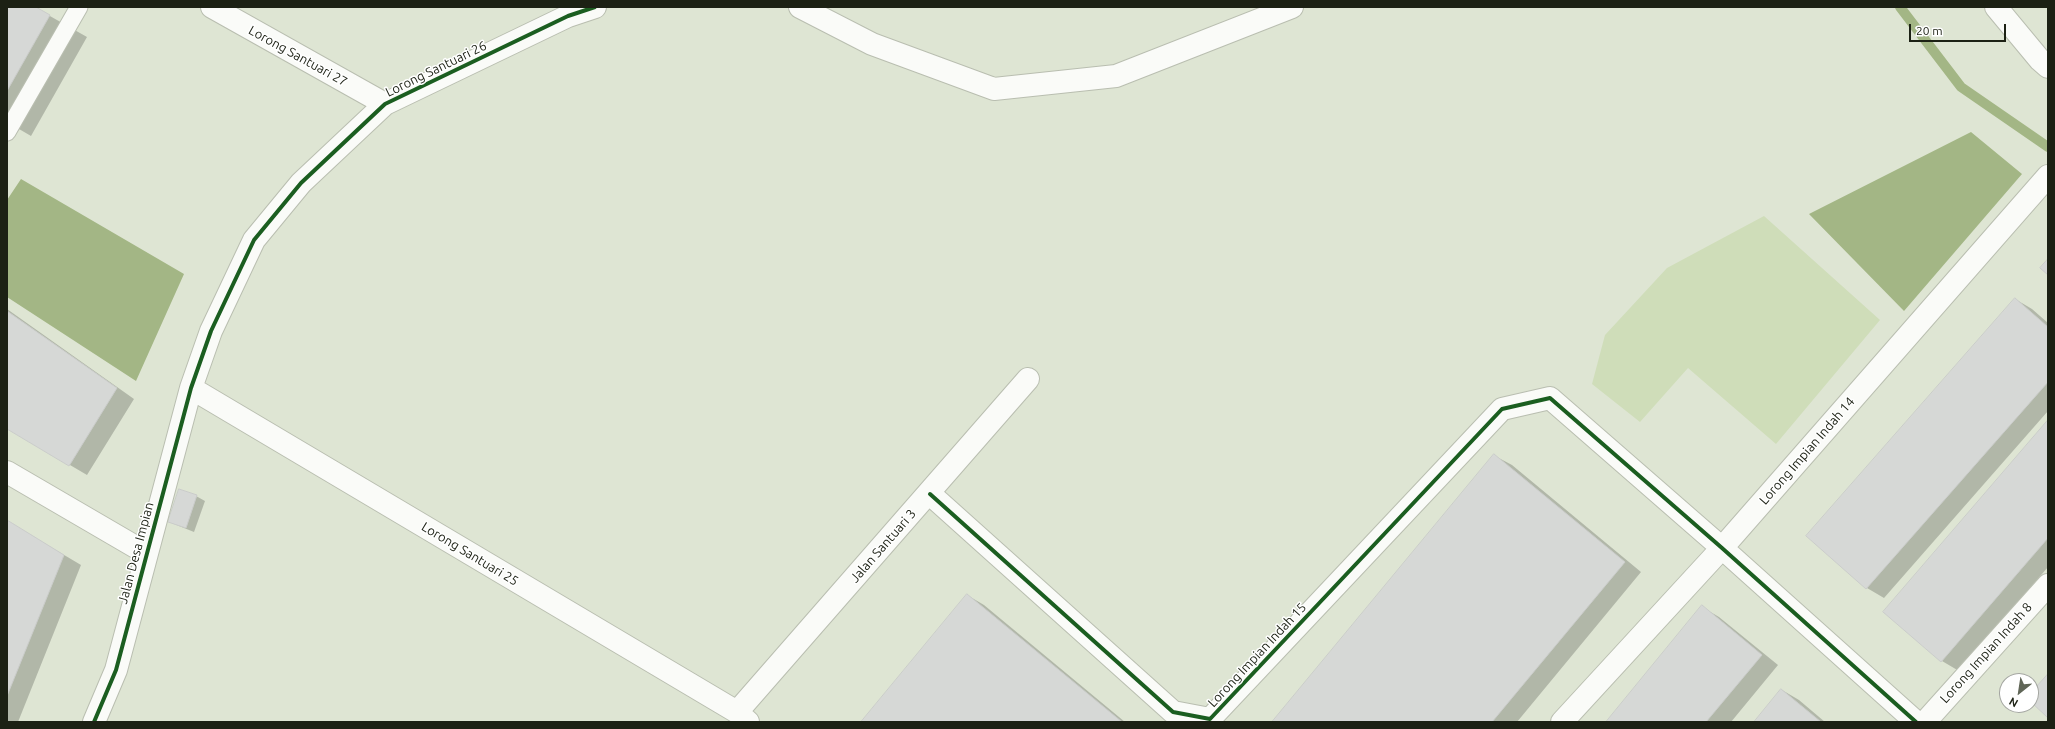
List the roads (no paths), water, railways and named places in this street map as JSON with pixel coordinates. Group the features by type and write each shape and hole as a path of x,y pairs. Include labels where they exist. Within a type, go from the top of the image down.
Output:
{"street":[{"name":"Lorong Santuari 27","path":"212,7 385,104"},
{"name":"Lorong Santuari 26","path":"191,388 211,331 254,240 302,183 385,104 568,16 595,7"},
{"path":"800,7 872,44 994,89 1116,76 1292,7"},
{"path":"1996,7 2040,60 2048,67"},
{"name":"Lorong Impian Indah 14","path":"1562,722 1722,548 2046,179"},
{"name":"Jalan Santuari 3","path":"742,717 1028,379"},
{"name":"Jalan Desa Impian","path":"94,722 116,670 191,388"},
{"name":"Lorong Santuari 25","path":"191,388 742,717"},
{"name":"Lorong Impian Indah 15","path":"930,494 1173,712 1210,719 1502,409 1550,398 1722,548"},
{"path":"7,472 146,553"},
{"path":"1722,548 1916,722"},
{"name":"Lorong Impian Indah 8","path":"1925,722 2048,585"}],"lane":[{"path":"7,132 79,7"}],"waterway":[{"path":"1900,7 1961,87 2048,147"}]}
